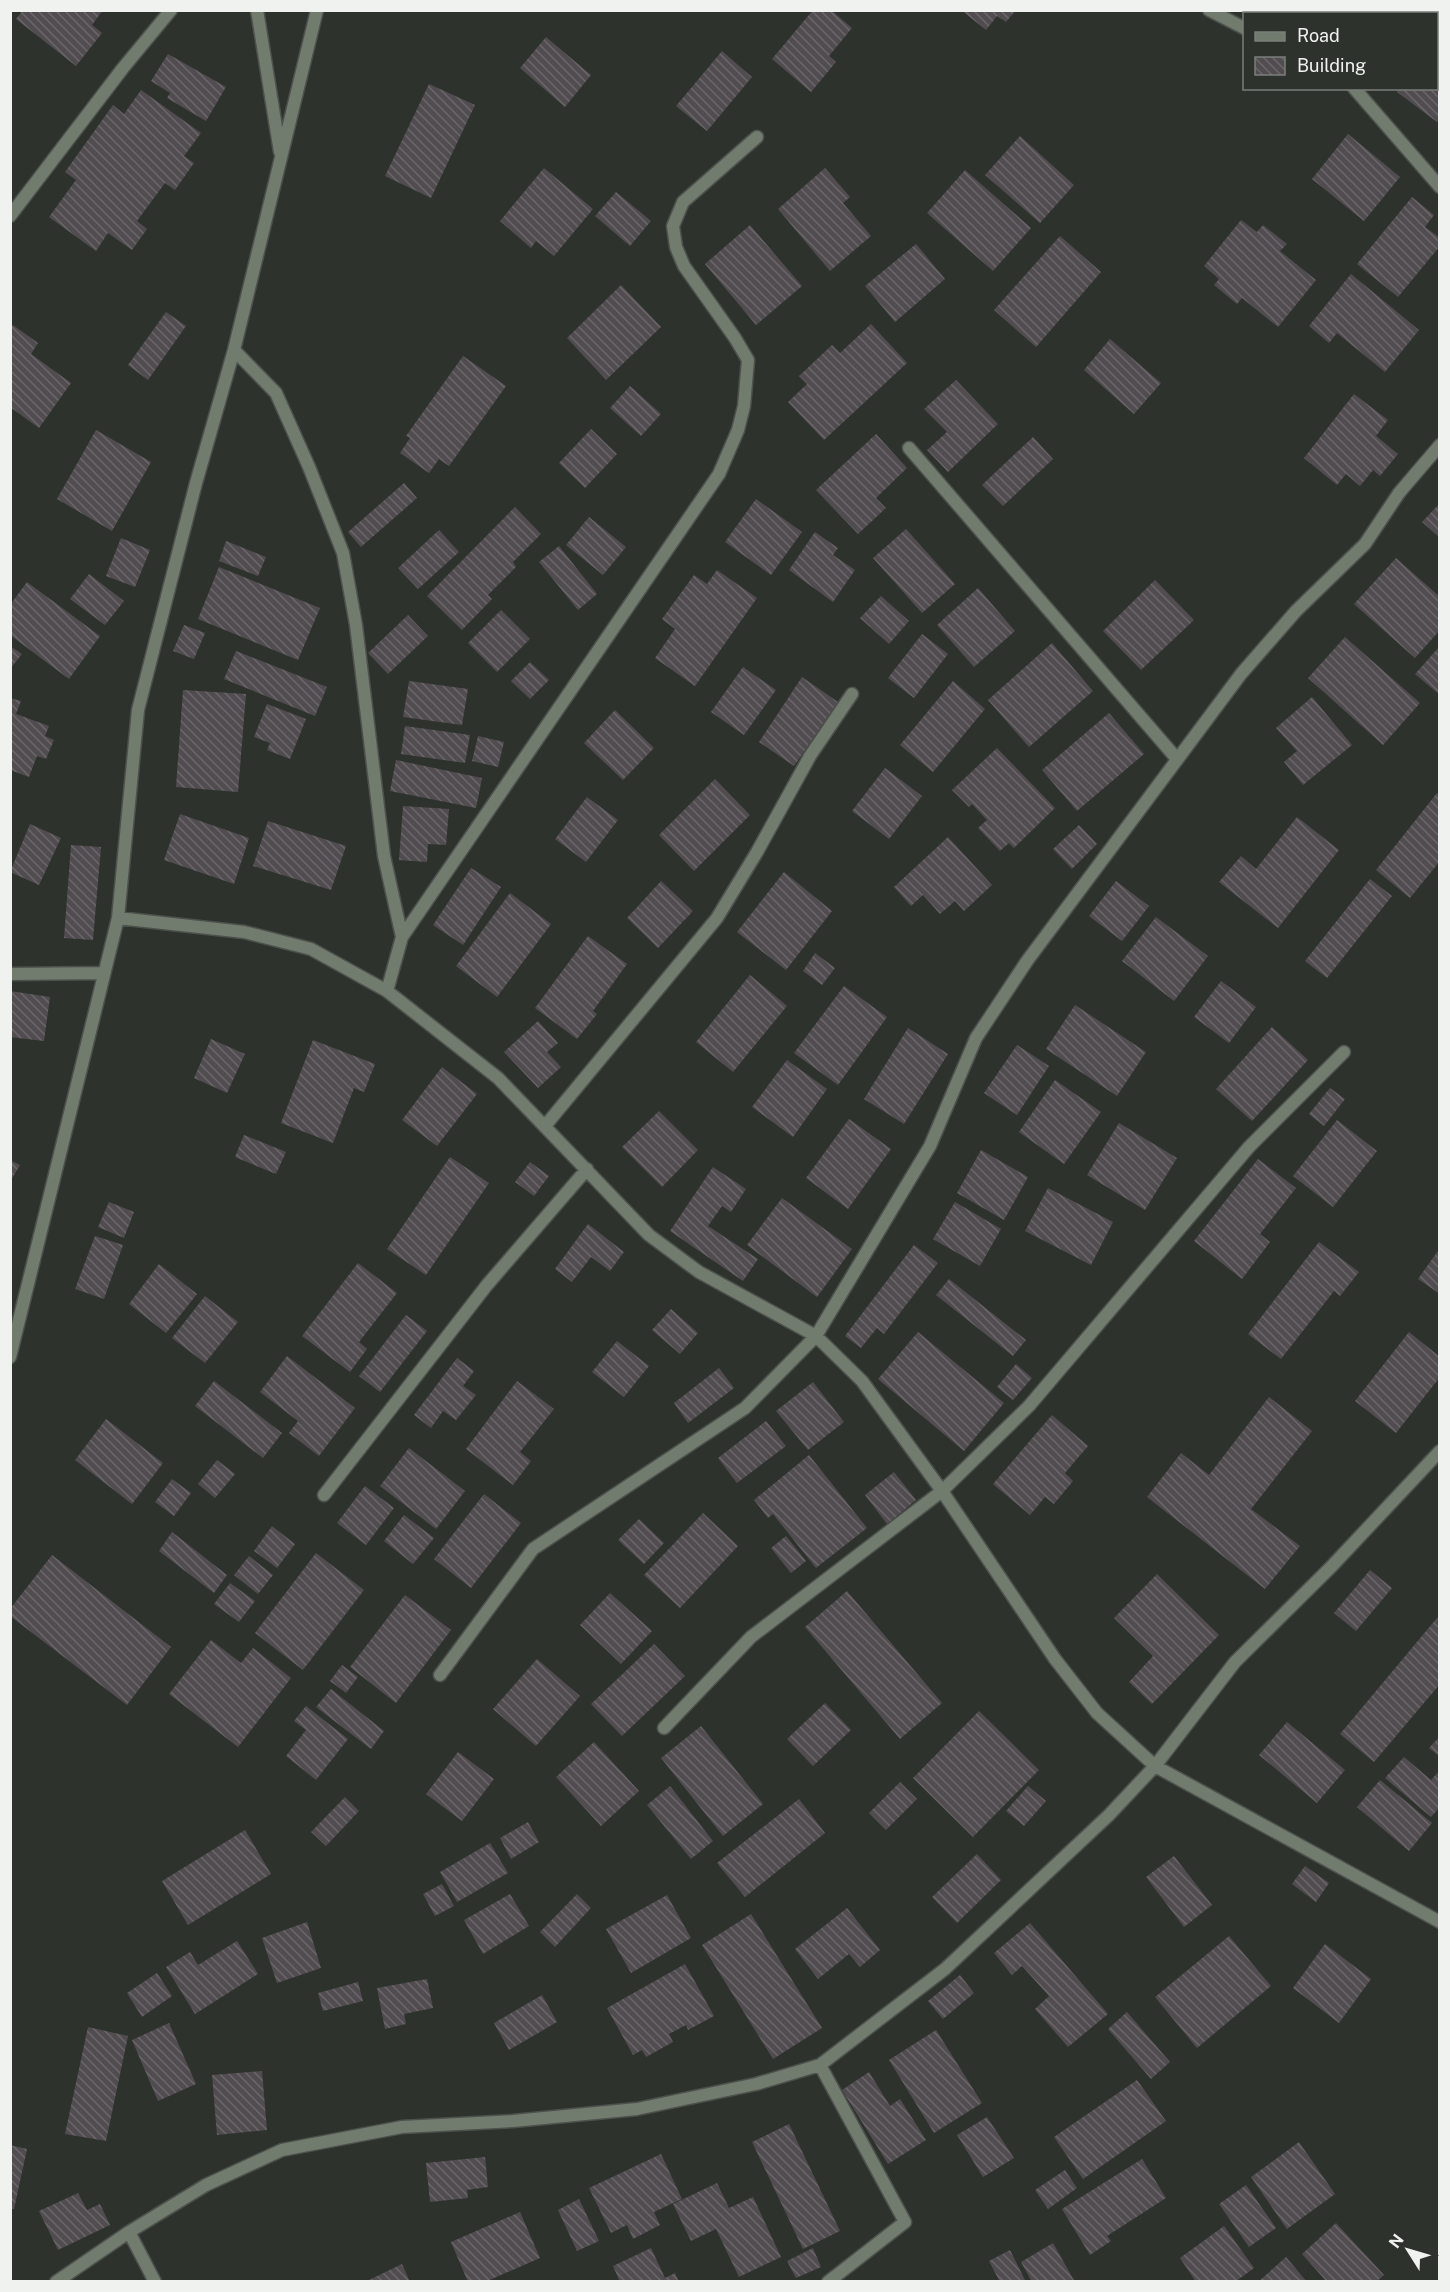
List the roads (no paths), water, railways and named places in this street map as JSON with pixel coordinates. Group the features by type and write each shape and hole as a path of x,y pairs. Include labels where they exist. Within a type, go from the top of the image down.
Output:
{"street":[{"path":"10,216 123,68 171,10"},
{"path":"257,10 281,156"},
{"path":"10,1357 118,918 138,710 196,483 234,350 317,10"},
{"path":"1209,10 1243,27"},
{"path":"1356,90 1440,187"},
{"path":"387,991 402,937 719,474 738,430 744,406 748,360 684,266 676,247 673,226 683,202 757,137"},
{"path":"234,350 276,393 309,467 343,553 356,625 384,856 402,937"},
{"path":"440,1675 533,1549 744,1408 816,1336 930,1146 976,1038 1027,961 1248,665 1296,612 1365,544 1399,493 1440,445"},
{"path":"909,448 1177,759"},
{"path":"545,1126 717,918 757,852 810,756 852,694"},
{"path":"118,918 244,932 311,949 387,991 498,1078 649,1236 699,1272 816,1336 862,1381 942,1491 1055,1659 1090,1704 1155,1766 1440,1922"},
{"path":"10,974 104,973"},
{"path":"664,1728 751,1637 942,1491 1029,1406 1249,1147 1344,1052"},
{"path":"324,1495 487,1285 588,1170"},
{"path":"56,2282 129,2232 206,2185 282,2150 402,2127 513,2121 637,2109 756,2084 820,2065 945,1970 1109,1815 1155,1766 1235,1662 1331,1567 1440,1451"},
{"path":"820,2065 905,2222 828,2282"},
{"path":"129,2232 155,2282"}]}
